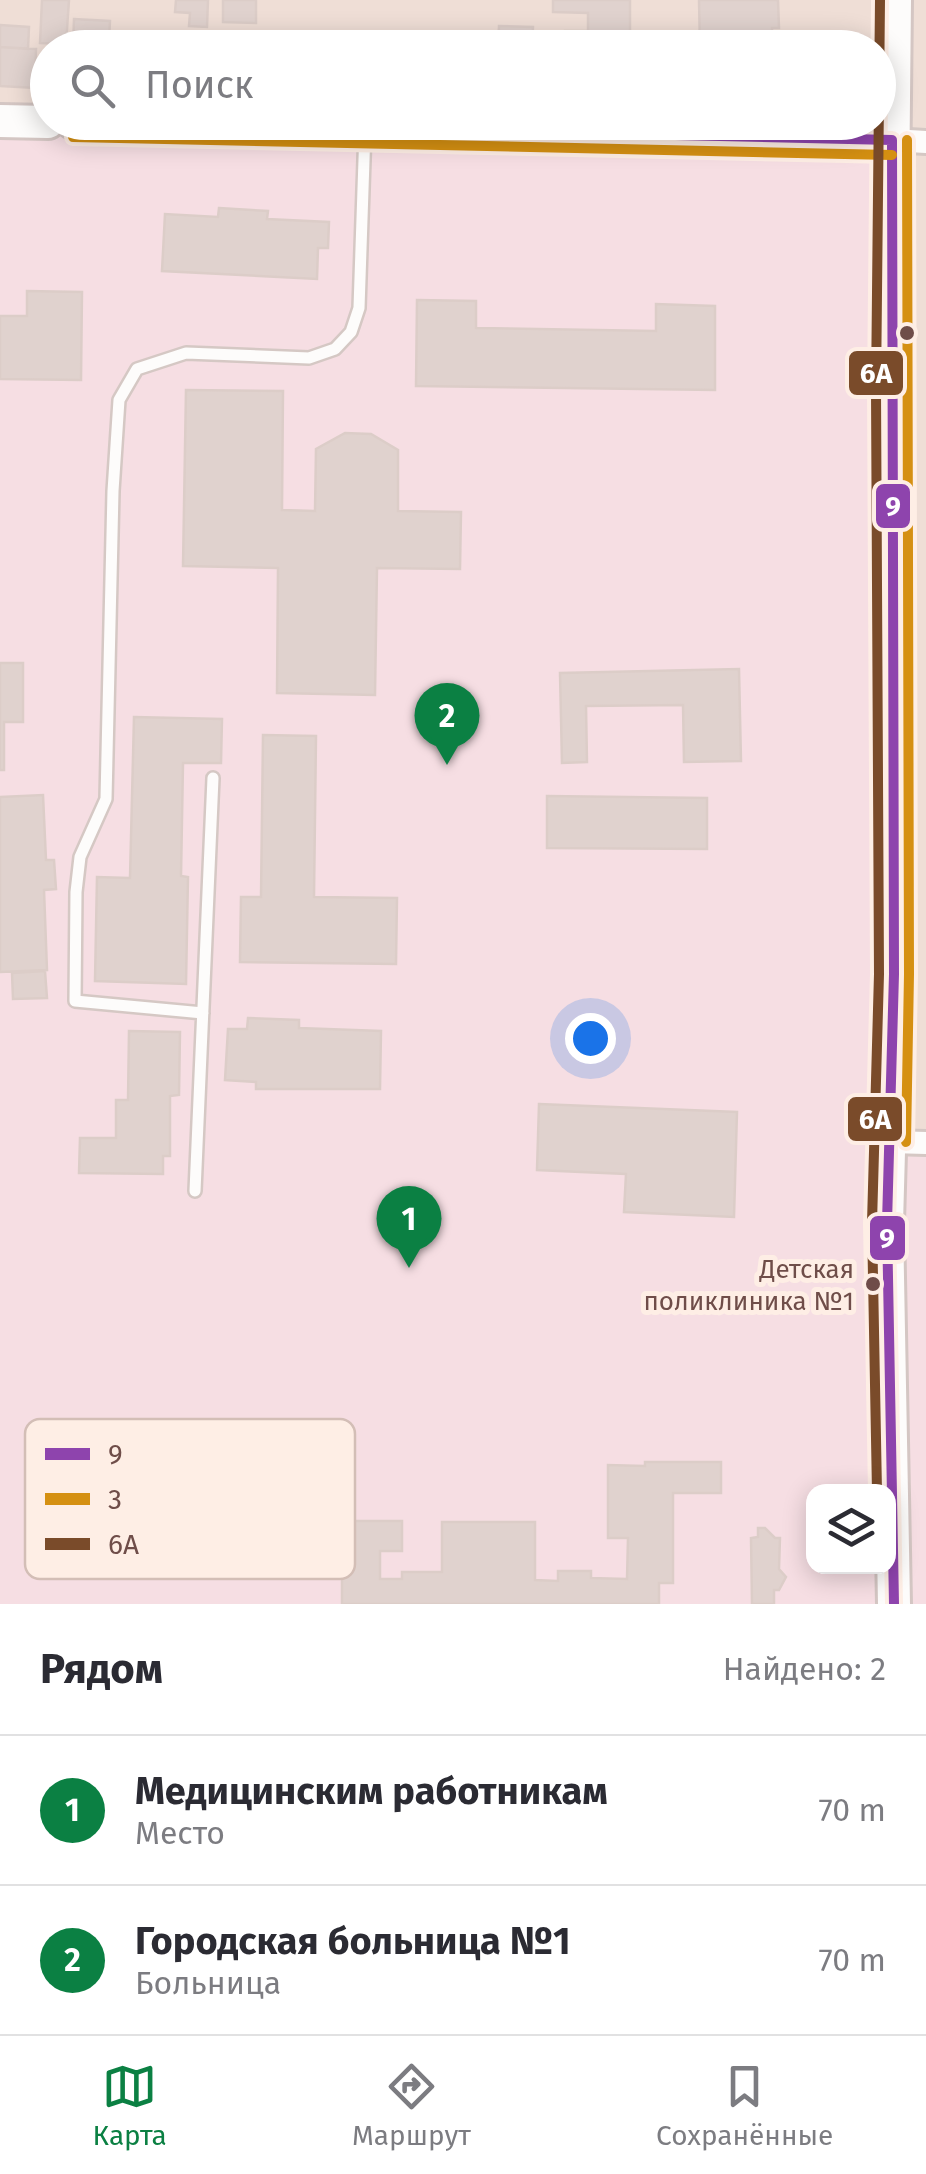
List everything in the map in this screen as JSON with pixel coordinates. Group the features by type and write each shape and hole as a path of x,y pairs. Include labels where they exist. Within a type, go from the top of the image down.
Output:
{"street":[{"path":"895,30 896,0"},
{"path":"0,120 30,121"},
{"path":"894,1604 887,1223 894,974 892,140 926,142"},
{"path":"891,1142 926,1143"}],"lane":[{"path":"203,1013 75,1001 80,857 106,799 113,491 119,400 138,368 186,353 309,358 335,348 351,332 362,272 365,140"},
{"path":"195,1190 213,778"}],"shaded area":[{"path":"0,0 926,0 926,1143 891,1142 87,140 896,140 896,30 30,30 30,122 0,121"},
{"path":"0,121 30,122 30,140 892,140 891,1141 926,1143 926,1604 0,1604"}],"building":[{"path":"42,0 69,0 67,30 41,30"},
{"path":"176,0 208,0 207,27 189,26 190,13 175,12"},
{"path":"223,0 256,0 256,23 223,22"},
{"path":"553,0 630,0 630,30 588,30 588,13 553,12"},
{"path":"699,0 778,0 779,28 700,30"},
{"path":"74,19 110,21 110,30 74,30"},
{"path":"0,25 29,27 28,49 0,47"},
{"path":"499,26 533,27 533,30 499,30"},
{"path":"0,47 30,49 30,88 0,86"},
{"path":"219,208 268,211 267,219 329,222 328,248 318,248 317,279 162,271 165,214 218,217"},
{"path":"27,291 82,292 81,380 0,379 0,316 27,316"},
{"path":"417,300 476,301 476,328 656,331 656,304 715,306 715,390 416,386"},
{"path":"186,390 283,391 282,510 315,511 316,449 345,433 371,434 398,450 398,511 461,512 460,569 377,568 375,695 277,693 278,568 183,566"},
{"path":"0,663 23,663 23,722 4,722 4,770 0,770"},
{"path":"739,669 741,761 684,762 683,705 586,706 587,762 562,763 560,673"},
{"path":"134,717 222,719 221,763 183,763 181,876 188,877 186,984 95,981 97,877 130,878"},
{"path":"263,735 316,736 314,897 397,898 396,964 240,962 241,897 261,897"},
{"path":"43,795 46,860 54,860 56,889 44,890 47,970 0,972 0,797"},
{"path":"547,796 707,798 707,849 547,848"},
{"path":"45,971 47,998 13,999 12,973"},
{"path":"248,1018 299,1020 299,1028 381,1031 380,1089 256,1089 256,1082 225,1080 228,1029 247,1029"},
{"path":"129,1031 180,1032 179,1095 170,1096 170,1156 163,1156 163,1174 79,1173 80,1138 116,1138 116,1100 128,1100"},
{"path":"539,1104 737,1112 734,1217 624,1212 626,1174 537,1170"},
{"path":"645,1462 721,1462 721,1493 673,1493 673,1583 659,1583 659,1604 342,1604 342,1579 355,1579 355,1521 402,1521 402,1551 380,1551 380,1579 402,1579 402,1572 442,1572 442,1522 535,1522 535,1580 558,1581 558,1571 591,1571 591,1578 627,1579 628,1538 608,1538 608,1465 645,1466"},
{"path":"758,1528 780,1538 779,1569 786,1577 779,1590 774,1590 774,1604 752,1604 751,1538 758,1537"}],"transit line":[{"name":"6А","path":"880,0 880,30"},
{"name":"3","path":"210,140 892,155"},
{"name":"6А","path":"877,1484 872,1223 879,974 879,140"},
{"name":"9","path":"892,140 894,974 887,1223 894,1604"},
{"name":"3","path":"906,1142 907,140"}],"place":[{"name":"Городская больница №1","path":"447,765"},
{"name":"Медицинским работникам","path":"409,1268"},
{"name":"Детская поликлиника №1","path":"873,1284"}]}
